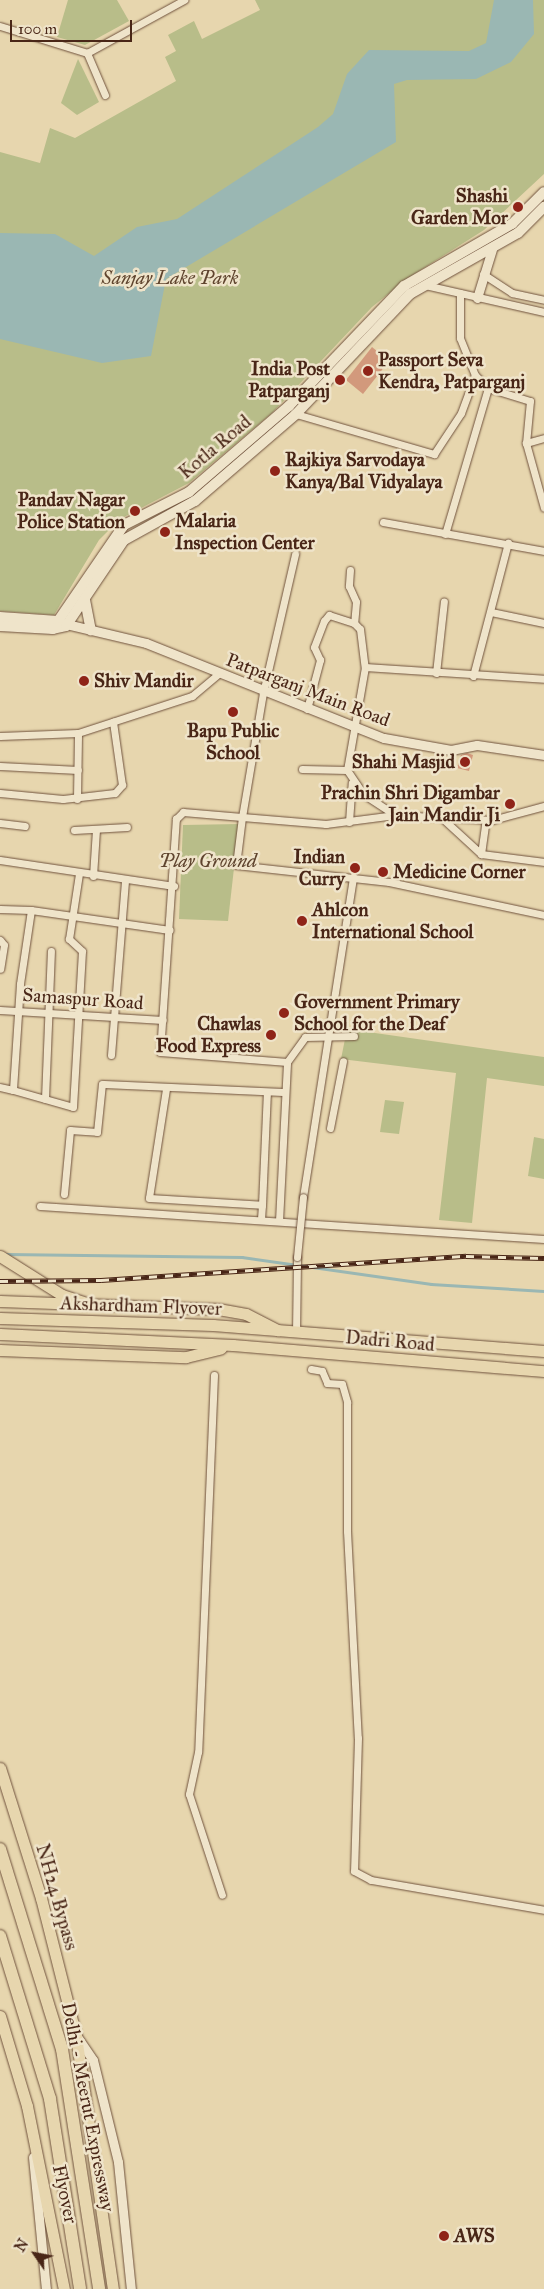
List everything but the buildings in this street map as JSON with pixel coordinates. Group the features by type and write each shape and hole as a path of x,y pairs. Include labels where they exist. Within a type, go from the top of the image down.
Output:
{"highway":[{"name":"Delhi - Meerut Expressway","path":"0,1849 62,2049 99,2289"},
{"name":"Delhi - Meerut Expressway","path":"0,1936 50,2099 80,2289"}],"main road":[{"name":"Kotla Road","path":"62,623 118,531 138,516 183,496 217,469 289,406 372,315 411,282 512,224 544,192"},
{"name":"Kotla Road","path":"62,623 85,600 128,536 196,501 296,414 380,321 425,285 518,232 544,207"},
{"path":"85,600 91,630"},
{"path":"0,617 62,623"},
{"path":"0,626 53,629 62,623"},
{"path":"0,1256 32,1277 88,1304"},
{"path":"0,1300 218,1309 246,1314 280,1331"},
{"name":"Akshardham Flyover","path":"0,1318 213,1325 280,1331"},
{"name":"Dadri Road","path":"280,1331 544,1351"},
{"name":"Akshardham Flyover","path":"0,1334 232,1346"},
{"path":"0,1350 186,1357 232,1346"},
{"name":"Dadri Road","path":"232,1346 544,1371"},
{"name":"NH24 Bypass","path":"0,1768 41,1898 76,2036"},
{"path":"0,2016 28,2106"},
{"name":"Flyover","path":"76,2036 91,2126 113,2289"},
{"name":"Flyover","path":"28,2106 53,2217 64,2289"}],"street":[{"path":"0,26 87,53 179,1"},
{"path":"87,53 105,95"},
{"path":"477,298 483,274 494,246"},
{"path":"483,274 512,293 544,300"},
{"path":"411,282 544,312"},
{"path":"460,293 460,338 475,375 488,388 530,401 526,443 542,495 544,508"},
{"path":"296,414 434,454 461,413 475,375"},
{"path":"445,534 488,388"},
{"path":"526,443 544,438"},
{"path":"383,522 544,551"},
{"path":"474,676 508,544"},
{"path":"295,554 262,693 236,865 353,877 544,915"},
{"path":"350,570 348,586 356,602 354,623"},
{"path":"436,673 444,601"},
{"path":"491,612 544,623"},
{"path":"307,709 320,660 314,647 324,621 329,615 354,623 360,629 365,667 352,726 347,770 352,783 349,822"},
{"name":"Patparganj Main Road","path":"62,623 146,643 262,693 384,738 451,750 477,745 544,755"},
{"path":"365,667 474,676 544,679"},
{"path":"0,736 78,733 192,696 218,674"},
{"path":"0,792 77,798 120,790 113,722"},
{"path":"77,798 78,733"},
{"path":"0,766 78,770"},
{"path":"302,769 347,770"},
{"path":"352,783 395,816"},
{"path":"287,1062 164,1056 163,1020 179,814 242,817 290,824 349,822 395,816 486,820 544,806"},
{"path":"443,818 481,854 544,862"},
{"path":"481,854 486,820"},
{"path":"0,823 25,826"},
{"path":"74,830 127,827"},
{"path":"93,876 96,829"},
{"path":"0,860 125,881 174,886"},
{"path":"0,1086 73,1107 82,950 70,941 72,914 79,874"},
{"path":"296,1333 297,1257 303,1197 327,1036 344,956 353,877"},
{"path":"111,1055 120,922 125,881"},
{"path":"0,909 72,914 170,930"},
{"path":"13,1090 18,1010 31,910"},
{"path":"0,940 4,945 0,969"},
{"path":"45,1098 47,1012 51,951"},
{"name":"Samaspur Road","path":"0,1010 163,1020"},
{"path":"280,1221 287,1062 305,1037 354,1036"},
{"path":"330,1128 343,1061"},
{"path":"64,1194 70,1130 98,1132 102,1084 166,1089 285,1092"},
{"path":"166,1089 150,1198 262,1205"},
{"path":"261,1220 267,1092"},
{"path":"40,1206 544,1239"},
{"path":"311,1370 322,1371 327,1383 342,1384 347,1402 347,1531 358,1738 354,1871 370,1880 544,1910"},
{"path":"214,1375 198,1752 189,1794 222,1895"},
{"path":"76,2036 93,2060 118,2162 131,2289"},
{"path":"28,2106 46,2289"}],"green space":[{"path":"68,0 117,0 129,21 85,45 57,37"},
{"name":"Sanjay Lake Park","path":"255,0 544,0 544,174 484,230 408,278 372,307 272,413 189,483 120,519 99,540 54,615 0,611 0,152 40,163 50,128 75,138 176,81 165,57 176,51 168,35 194,21 202,39 260,10"},
{"path":"78,59 99,102 77,115 61,103"},
{"name":"Play Ground","path":"239,824 228,921 179,919 183,825"},
{"path":"347,1029 544,1057 544,1086 487,1078 472,1223 439,1220 456,1073 341,1059"},
{"path":"385,1100 404,1102 399,1134 380,1132"},
{"path":"534,1137 544,1139 544,1179 528,1176"}],"water":[{"path":"494,0 533,0 534,34 511,62 476,79 407,80 394,84 396,142 166,279 151,356 102,363 0,339 0,233 55,234 94,256 137,227 177,219 318,127 333,114 347,74 369,50 469,51 486,43"}],"waterway":[{"path":"6,1254 242,1257 431,1284 544,1291"}],"railway":[{"path":"0,1281 101,1280 466,1256 544,1258"}],"place":[{"name":"Shashi Garden Mor","path":"518,207"},
{"name":"Passport Seva Kendra, Patparganj","path":"368,371"},
{"name":"India Post Patparganj","path":"340,380"},
{"name":"Rajkiya Sarvodaya Kanya/Bal Vidyalaya","path":"275,471"},
{"name":"Pandav Nagar Police Station","path":"135,511"},
{"name":"Malaria Inspection Center","path":"165,532"},
{"name":"Shiv Mandir","path":"84,681"},
{"name":"Bapu Public School","path":"233,712"},
{"name":"Shahi Masjid","path":"465,762"},
{"name":"Prachin Shri Digambar Jain Mandir Ji","path":"510,804"},
{"name":"Indian Curry","path":"355,868"},
{"name":"Medicine Corner","path":"383,872"},
{"name":"Ahlcon International School","path":"302,921"},
{"name":"Government Primary School for the Deaf","path":"284,1013"},
{"name":"Chawlas Food Express","path":"271,1035"},
{"name":"AWS","path":"444,2236"}]}
